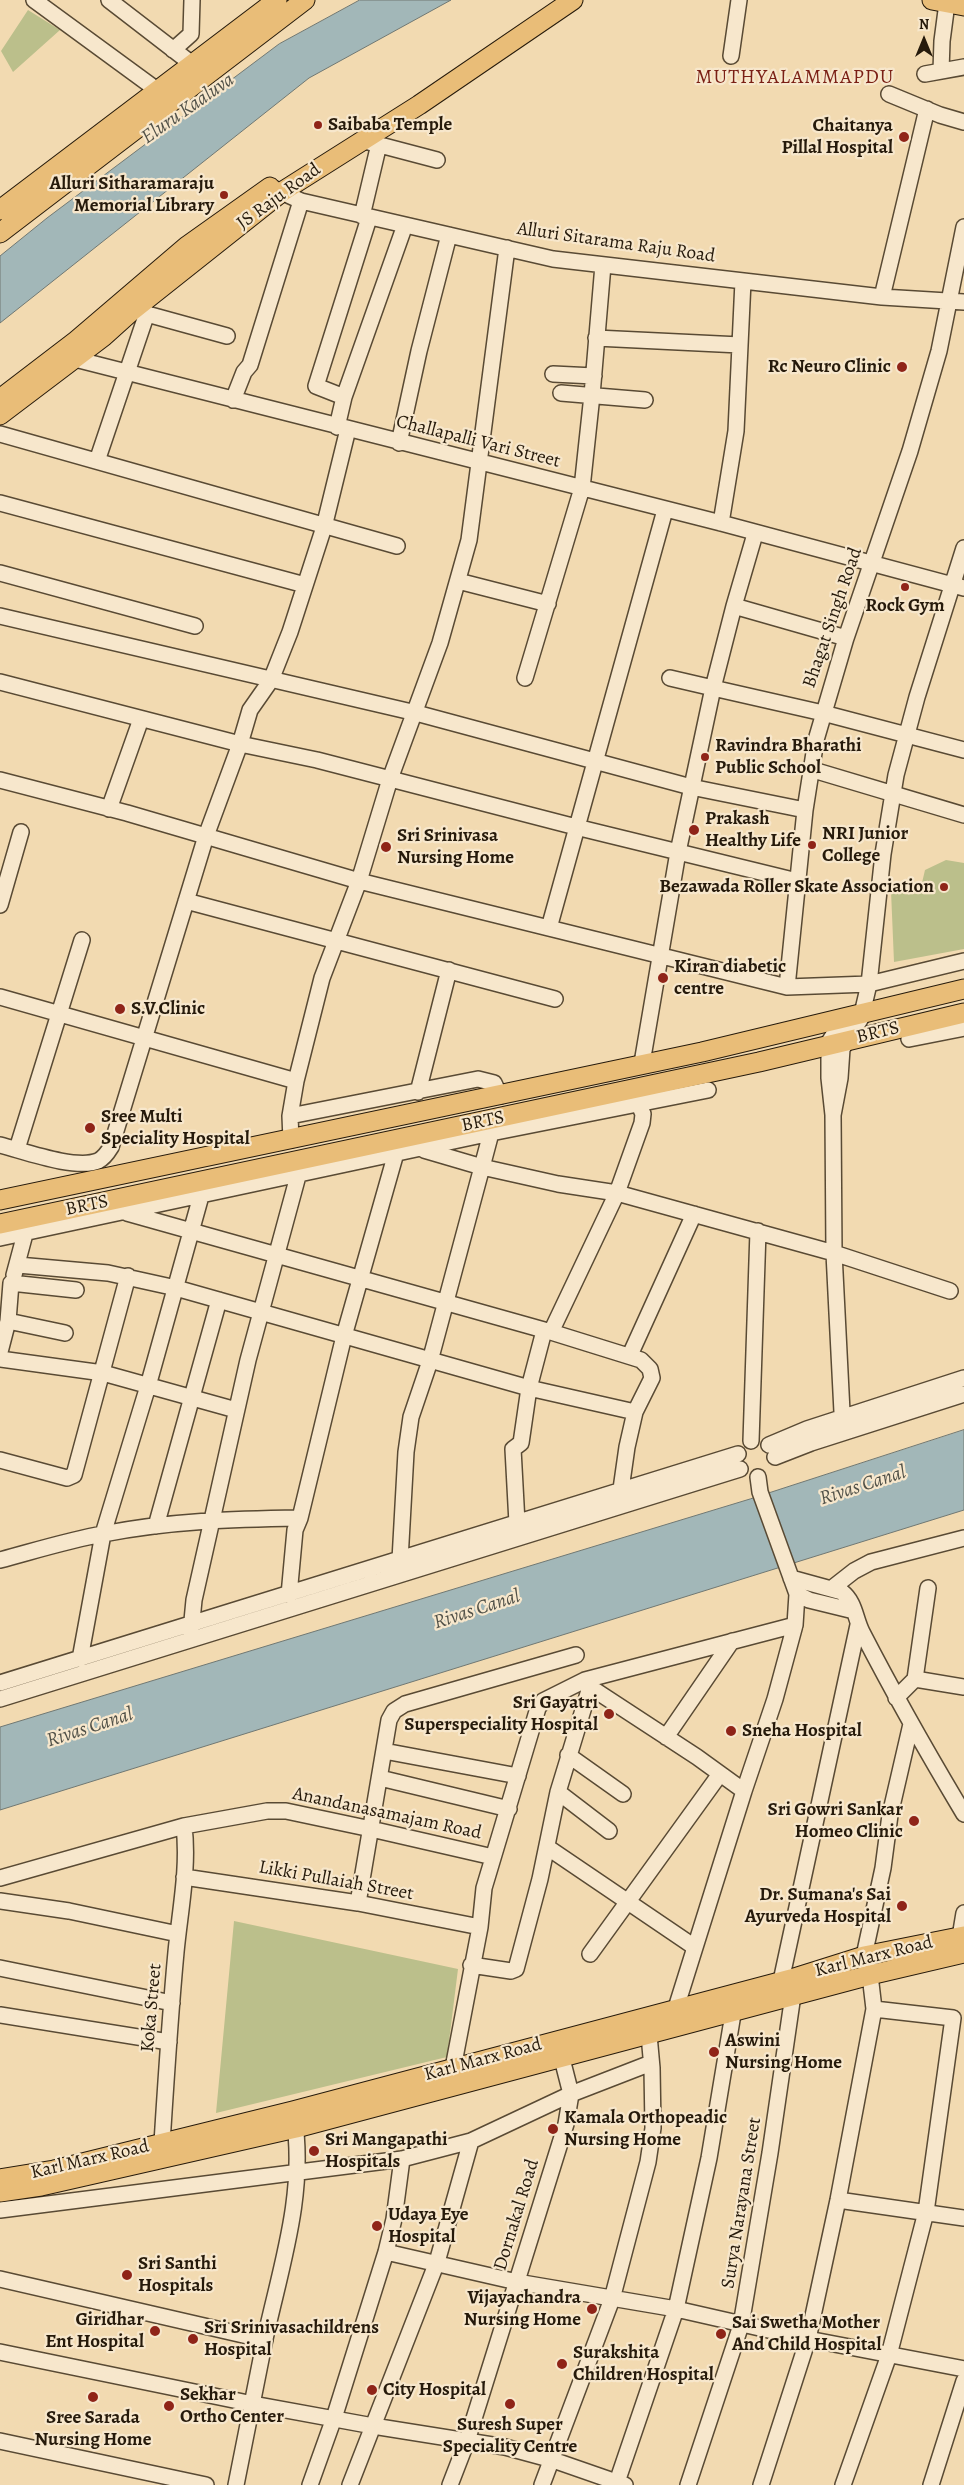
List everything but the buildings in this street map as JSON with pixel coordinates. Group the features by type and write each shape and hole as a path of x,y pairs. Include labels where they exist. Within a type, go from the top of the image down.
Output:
{"main road":[{"path":"0,210 277,0"},
{"path":"0,233 305,0"},
{"name":"JS Raju Road","path":"0,399 77,340 187,246 276,189 490,44 550,0"},
{"name":"JS Raju Road","path":"0,415 140,311 276,189 419,105 573,0"},
{"path":"0,1200 702,1052 964,989"},
{"name":"BRTS","path":"0,1224 837,1044 964,1013"},
{"name":"Karl Marx Road","path":"788,1985 870,1975 963,1942"},
{"name":"Karl Marx Road","path":"0,2192 41,2186 735,2002 788,1985 864,1956 963,1942"},
{"name":"Karl Marx Road","path":"648,2024 676,2008 735,2002"},
{"name":"Karl Marx Road","path":"0,2179 54,2170 162,2143 295,2120 453,2068 560,2048"}],"street":[{"path":"34,0 157,90"},
{"path":"109,0 192,64"},
{"path":"173,50 191,34 192,0"},
{"path":"731,56 739,0"},
{"path":"941,71 947,3"},
{"path":"925,74 964,67"},
{"path":"889,94 964,122"},
{"path":"882,297 927,109"},
{"path":"361,140 437,160"},
{"path":"344,397 316,386 365,217 379,144"},
{"name":"Alluri Sitarama Raju Road","path":"276,189 301,201 553,259 882,297 957,301"},
{"path":"234,400 244,372 250,365 301,201"},
{"path":"0,1145 66,1161 85,1163 99,1161 111,1147 206,836 240,744 250,710 271,680 306,585 324,527 342,428 344,397 405,225"},
{"name":"Bhagat Singh Road","path":"787,986 810,770 823,713 846,638 910,451 939,351 957,301 964,227"},
{"path":"399,443 419,351 449,235"},
{"path":"291,1140 290,1116 296,1081 322,978 359,881 390,779 416,713 440,643 469,540 507,248"},
{"path":"525,678 582,488 603,265"},
{"path":"721,523 736,431 743,281"},
{"path":"97,461 126,371 140,311 227,336"},
{"path":"596,338 740,345"},
{"name":"Challapalli Vari Street","path":"75,359 399,443 721,523 872,565 959,586"},
{"path":"553,374 594,376"},
{"path":"561,393 645,400"},
{"path":"0,434 324,527 397,546"},
{"path":"0,503 306,585"},
{"path":"549,928 665,510"},
{"path":"642,1064 691,787 713,688 755,534"},
{"path":"842,1425 834,1252 833,1115 840,1078 841,1053 832,1034 853,1015 869,984 892,794 906,735 959,586 964,548"},
{"path":"0,573 195,626"},
{"path":"458,581 548,604"},
{"path":"734,606 846,638"},
{"path":"0,616 416,713 691,787 805,810"},
{"path":"670,678 823,713 964,750"},
{"path":"0,682 240,744 390,779 576,827 797,880"},
{"path":"109,809 141,719"},
{"path":"810,770 964,815"},
{"path":"0,780 206,836 359,881 787,986 869,984 964,961"},
{"path":"0,903 6,859 21,832"},
{"path":"186,901 555,999"},
{"path":"18,1149 82,940"},
{"path":"418,1092 448,970"},
{"path":"0,997 296,1081"},
{"path":"909,1039 964,1028"},
{"path":"290,1116 478,1079 494,1083 500,1096"},
{"path":"0,1238 298,1176 491,1133 708,1090"},
{"path":"517,1523 513,1449 521,1443 529,1388 548,1332 617,1193 642,1123 643,1114 639,1105"},
{"path":"400,1560 405,1461 411,1417 430,1361 491,1133"},
{"path":"421,1149 482,1167 558,1184 617,1193 834,1252 950,1291"},
{"path":"288,1595 295,1530 300,1518 344,1336 396,1153"},
{"path":"191,1639 190,1624 236,1410 298,1176"},
{"path":"80,1659 103,1534 148,1386 201,1196"},
{"path":"125,1212 630,1355 641,1360 650,1369 652,1378 635,1412 626,1447 621,1489"},
{"path":"630,1355 694,1214"},
{"path":"751,1440 758,1231"},
{"path":"0,1352 8,1321 11,1283 18,1266 25,1234"},
{"path":"18,1266 128,1276 220,1300 529,1388 635,1412"},
{"path":"0,1460 67,1478 72,1477 103,1373 128,1276"},
{"path":"11,1283 76,1290"},
{"path":"156,1526 220,1300"},
{"path":"8,1321 65,1332"},
{"path":"0,1359 103,1373 236,1410"},
{"path":"772,1451 964,1378"},
{"path":"842,1425 964,1394"},
{"path":"676,2008 693,1946 775,1699 796,1625 798,1594 789,1574 759,1484 740,1469 738,1454 743,1444 751,1440 759,1440 772,1451 772,1468 759,1484"},
{"path":"0,1684 738,1454"},
{"path":"0,1699 624,1507 740,1469"},
{"path":"0,1560 103,1534 156,1526 211,1520 300,1518"},
{"path":"831,1589 854,1571 871,1562 964,1538"},
{"path":"789,1574 848,1597 858,1626 896,1698 964,1814"},
{"path":"896,1698 915,1679 928,1588"},
{"path":"798,1594 809,1600 854,1611"},
{"path":"453,2068 471,1965 480,1927 484,1888 538,1708 543,1701 587,1684 732,1641 796,1625"},
{"name":"Surya Narayana Street","path":"688,2485 742,2325 776,2117 788,1985 858,1626"},
{"path":"666,1737 732,1641"},
{"path":"358,1903 389,1720 394,1711 405,1704 576,1655"},
{"path":"915,1679 964,1687"},
{"path":"587,1684 744,1791"},
{"path":"471,1965 511,1971 516,1969 534,1904 558,1792 587,1684"},
{"path":"761,2485 808,2339 838,2200 874,2009 870,1975 864,1956 883,1868 890,1815 911,1724"},
{"path":"384,1751 518,1776"},
{"path":"568,1755 623,1794"},
{"path":"590,1954 720,1774"},
{"path":"380,1778 509,1809"},
{"path":"558,1792 609,1831"},
{"name":"Anandanasamajam Road","path":"0,1878 184,1826 277,1811 371,1829 493,1857"},
{"name":"Koka Street","path":"162,2143 172,2003 184,1877 186,1846 184,1826"},
{"path":"547,1847 693,1946"},
{"name":"Likki Pullaiah Street","path":"184,1877 358,1903 480,1927"},
{"path":"0,1901 69,1911 178,1934"},
{"path":"963,1942 964,1913"},
{"path":"0,1968 172,2003"},
{"path":"0,2352 252,2404 467,2441 553,2460 620,2484 676,2310 709,2158 735,2002"},
{"path":"843,2485 889,2355 926,2212 958,2019 874,2009"},
{"path":"0,2015 169,2042"},
{"path":"542,2485 612,2299 648,2162 653,2128 648,2024"},
{"name":"Dornakal Road","path":"450,2485 467,2441 566,2124 570,2094 560,2048"},
{"path":"0,2210 402,2159 471,2141 570,2094 651,2063"},
{"path":"236,2485 265,2340 287,2245 299,2171 295,2120"},
{"path":"350,2485 438,2262 471,2141"},
{"path":"310,2485 334,2418 386,2252 394,2219 402,2159"},
{"path":"838,2200 964,2218"},
{"path":"386,2252 438,2262 517,2282 676,2310 808,2339 964,2369"},
{"path":"0,2278 265,2340"},
{"path":"931,2485 964,2381"},
{"path":"0,2441 206,2485"}],"green space":[{"path":"28,10 60,30 13,72 1,51"},
{"path":"946,860 964,863 964,949 894,962 891,891 921,887 925,870"},
{"path":"234,1921 458,1969 447,2057 216,2113"}],"water":[{"path":"360,0 451,0 309,78 0,323 0,256 47,218 279,44"},
{"name":"Rivas Canal","path":"964,1430 964,1510 0,1810 0,1727 750,1499"}],"place":[{"name":"Saibaba Temple","path":"318,125"},
{"name":"Chaitanya Pillal Hospital","path":"904,137"},
{"name":"Alluri Sitharamaraju Memorial Library","path":"224,195"},
{"name":"Rc Neuro Clinic","path":"902,367"},
{"name":"Rock Gym","path":"905,587"},
{"name":"Ravindra Bharathi Public School","path":"705,757"},
{"name":"Prakash Healthy Life","path":"694,830"},
{"name":"NRI Junior College","path":"812,845"},
{"name":"Sri Srinivasa Nursing Home","path":"386,847"},
{"name":"Bezawada Roller Skate Association","path":"944,887"},
{"name":"Kiran diabetic centre","path":"663,978"},
{"name":"S.V.Clinic","path":"120,1009"},
{"name":"Sree Multi Speciality Hospital","path":"90,1128"},
{"name":"Sri Gayatri Superspeciality Hospital","path":"609,1714"},
{"name":"Sneha Hospital","path":"731,1731"},
{"name":"Sri Gowri Sankar Homeo Clinic","path":"914,1821"},
{"name":"Dr. Sumana's Sai Ayurveda Hospital","path":"902,1906"},
{"name":"Aswini Nursing Home","path":"714,2052"},
{"name":"Kamala Orthopeadic Nursing Home","path":"553,2129"},
{"name":"Sri Mangapathi Hospitals","path":"314,2151"},
{"name":"Udaya Eye Hospital","path":"377,2226"},
{"name":"Sri Santhi Hospitals","path":"127,2275"},
{"name":"Vijayachandra Nursing Home","path":"592,2309"},
{"name":"Giridhar Ent Hospital","path":"155,2331"},
{"name":"Sai Swetha Mother And Child Hospital","path":"721,2334"},
{"name":"Sri Srinivasachildrens Hospital","path":"193,2339"},
{"name":"Surakshita Children Hospital","path":"562,2364"},
{"name":"City Hospital","path":"372,2390"},
{"name":"Sree Sarada Nursing Home","path":"93,2397"},
{"name":"Suresh Super Speciality Centre","path":"510,2404"},
{"name":"Sekhar Ortho Center","path":"169,2406"}],"district":[{"name":"MUTHYALAMMAPDU","path":"795,78"}],"water label":[{"name":"Eluru Kaaluva","path":"188,109"}]}
